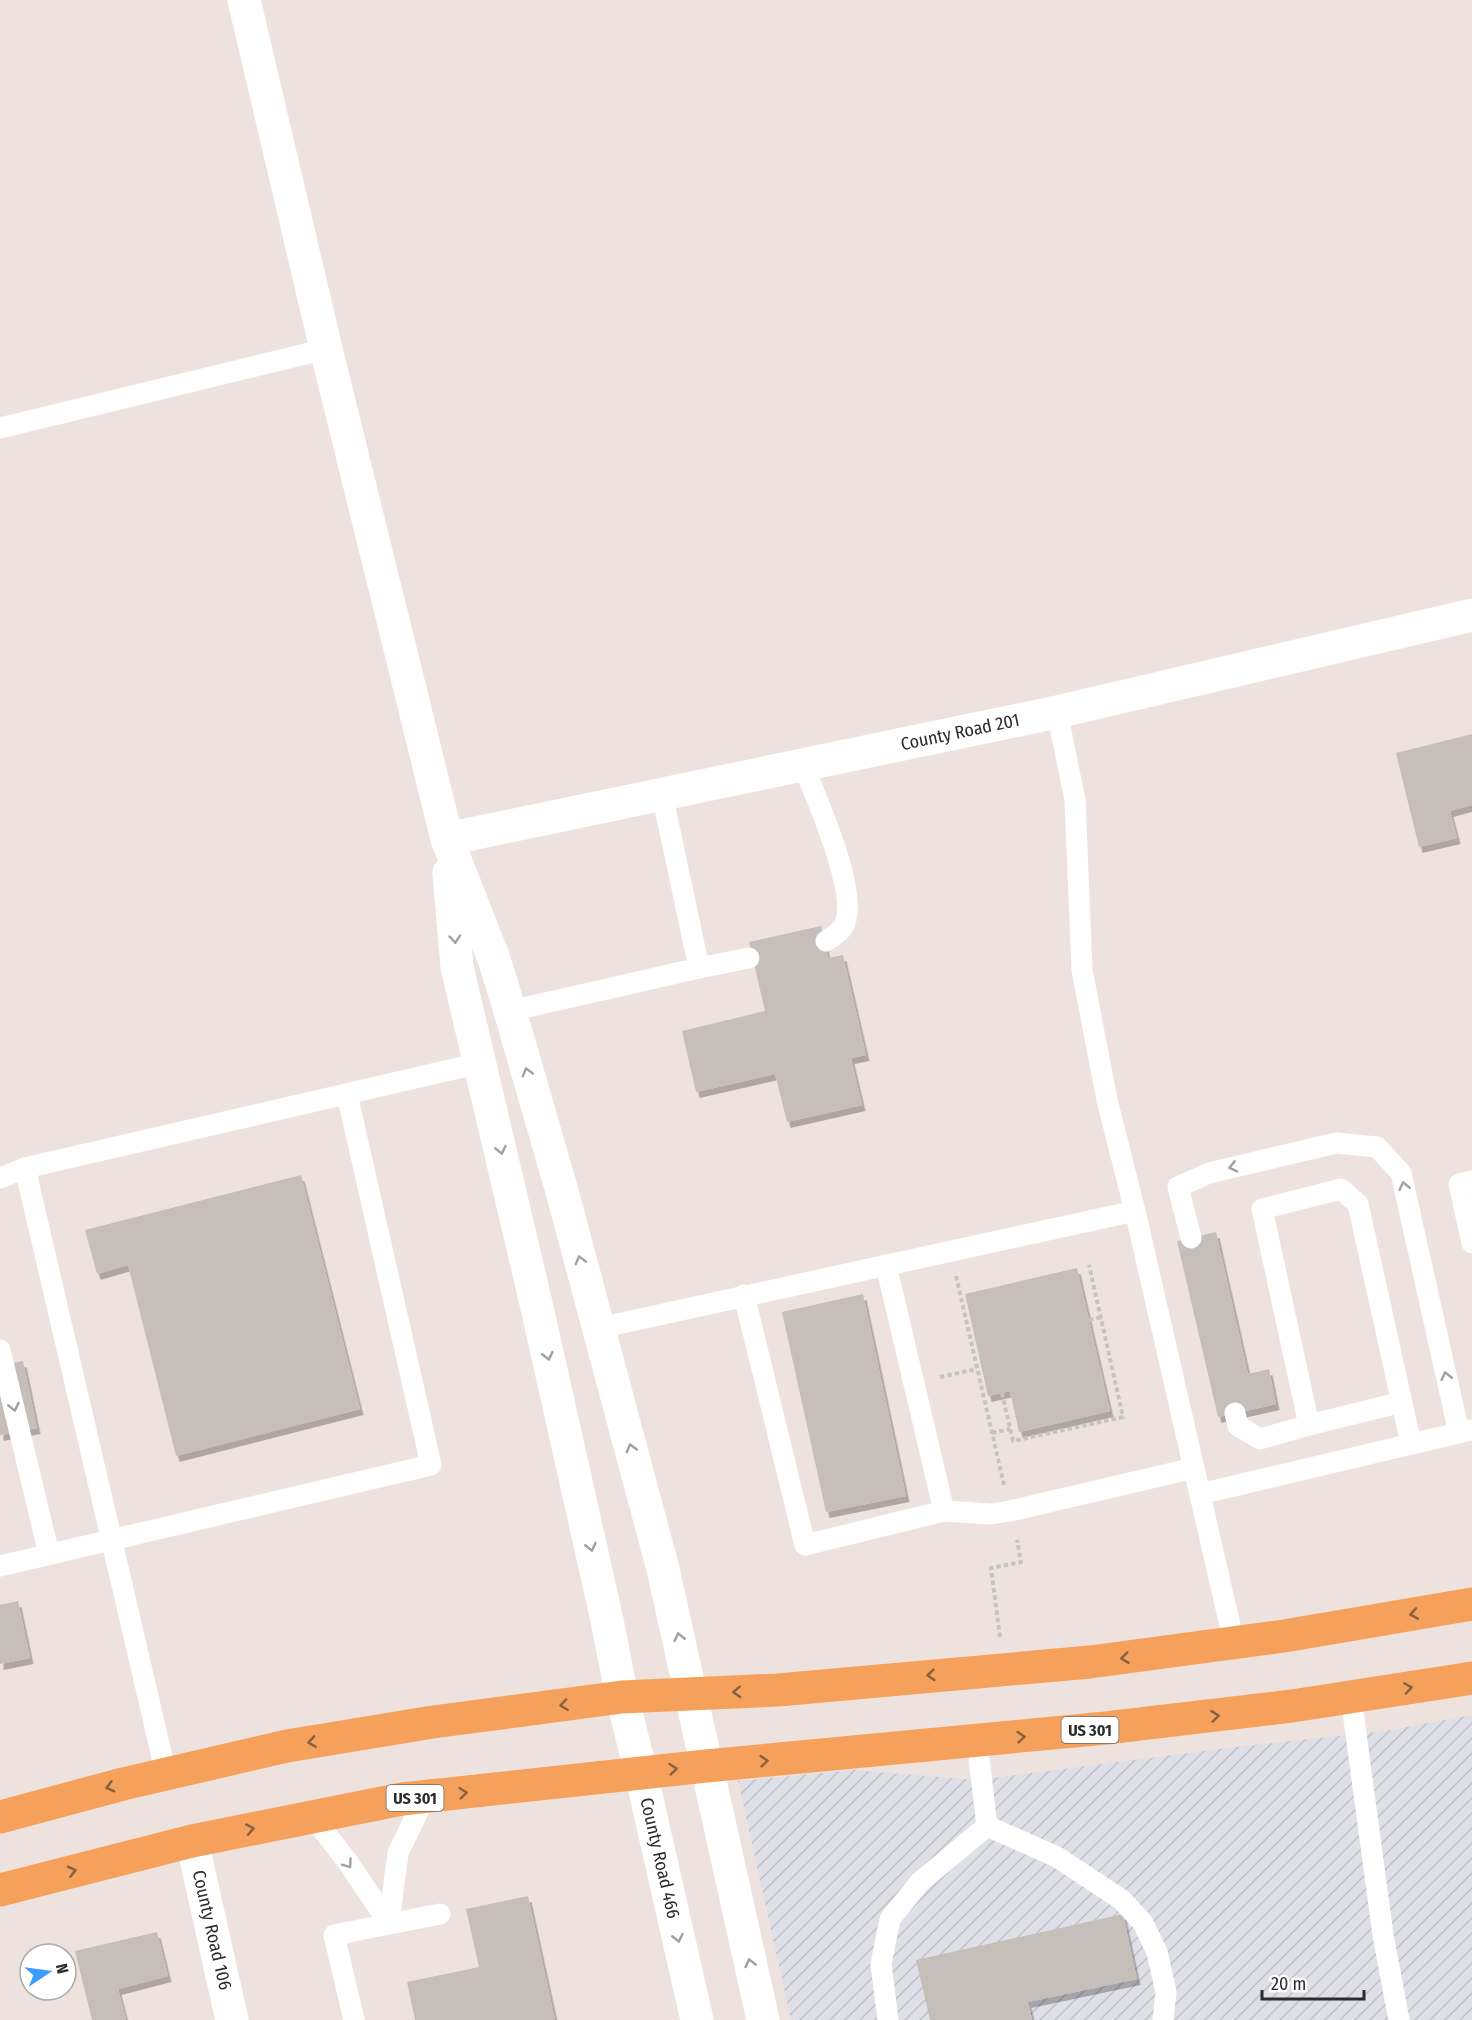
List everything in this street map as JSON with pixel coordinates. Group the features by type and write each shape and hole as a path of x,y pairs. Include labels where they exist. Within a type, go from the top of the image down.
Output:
{"main road":[{"path":"0,1817 166,1774 287,1746 433,1722 622,1697 778,1690 1090,1662 1284,1636 1472,1604"},
{"name":"US 301","path":"0,1890 192,1841 402,1799 706,1766 1106,1728 1293,1706 1472,1678"}],"street":[{"path":"244,0 326,349 447,839 494,959 510,1011 563,1195 663,1569 763,2020"},
{"name":"County Road 201","path":"447,839 1057,712 1472,615"},
{"name":"County Road 466","path":"447,839 457,967 569,1448 622,1697 697,2020"},
{"name":"County Road 106","path":"192,1841 232,2020"}],"lane":[{"path":"2,421 326,349"},
{"path":"1057,712 1075,800 1082,970 1107,1100 1135,1211 1234,1643"},
{"path":"803,765 838,853 846,895 847,916 843,927 825,941"},
{"path":"662,794 699,968"},
{"path":"510,1011 749,958"},
{"path":"0,1178 26,1168 480,1063"},
{"path":"1,1561 49,1554 431,1465 347,1094"},
{"path":"1191,1238 1178,1187 1209,1173 1336,1143 1377,1147 1401,1173 1466,1432 1200,1494"},
{"path":"26,1168 166,1774"},
{"path":"1472,1181 1459,1184 1472,1243"},
{"path":"1309,1425 1262,1209 1341,1190 1358,1204 1411,1444"},
{"path":"599,1328 1135,1211"},
{"path":"886,1265 944,1511"},
{"path":"744,1295 806,1545 944,1511 991,1514 1010,1511 1194,1468"},
{"path":"0,1350 49,1554"},
{"path":"1235,1413 1238,1426 1260,1439 1402,1402"},
{"path":"1350,1697 1383,1935 1399,2020"},
{"path":"977,1741 987,1826"},
{"path":"389,1923 398,1853 425,1797"},
{"path":"313,1817 389,1923"},
{"path":"888,2020 880,1964 890,1919 921,1882 987,1826"},
{"path":"987,1826 1057,1857 1122,1900 1143,1923 1157,1953 1166,1992 1163,2020"},
{"path":"354,2020 334,1935 440,1914"}],"path":[{"path":"1002,1393 1013,1442 1124,1417 1089,1265"},
{"path":"955,1273 977,1369 981,1377 1005,1489"},
{"path":"1089,1320 1102,1317"},
{"path":"914,1383 977,1369"},
{"path":"992,1433 1010,1429"},
{"path":"1000,1638 991,1568 1021,1562 1017,1540"}],"shaded area":[{"path":"1472,1715 1472,2020 791,2020 738,1781 854,1770 977,1780 1243,1746 1385,1731"}],"building":[{"path":"1472,734 1472,805 1450,811 1457,838 1419,847 1396,753"},
{"path":"821,926 828,958 843,955 866,1055 851,1058 862,1105 787,1122 775,1074 696,1092 682,1031 765,1011 749,942"},
{"path":"301,1175 360,1409 176,1456 128,1265 97,1274 85,1230"},
{"path":"1216,1232 1248,1374 1269,1369 1276,1404 1218,1417 1177,1241"},
{"path":"1077,1268 1110,1411 1019,1432 1010,1391 988,1396 965,1294"},
{"path":"863,1294 906,1496 826,1512 782,1312"},
{"path":"23,1361 37,1428 0,1435 0,1366"},
{"path":"18,1601 30,1658 0,1664 0,1605"},
{"path":"528,1896 555,2020 415,2020 407,1982 479,1967 466,1909"},
{"path":"1123,1914 1137,1979 1028,2002 1032,2020 930,2020 916,1960"},
{"path":"157,1932 168,1976 118,1989 126,2020 92,2020 78,1963 78,1950"}]}
